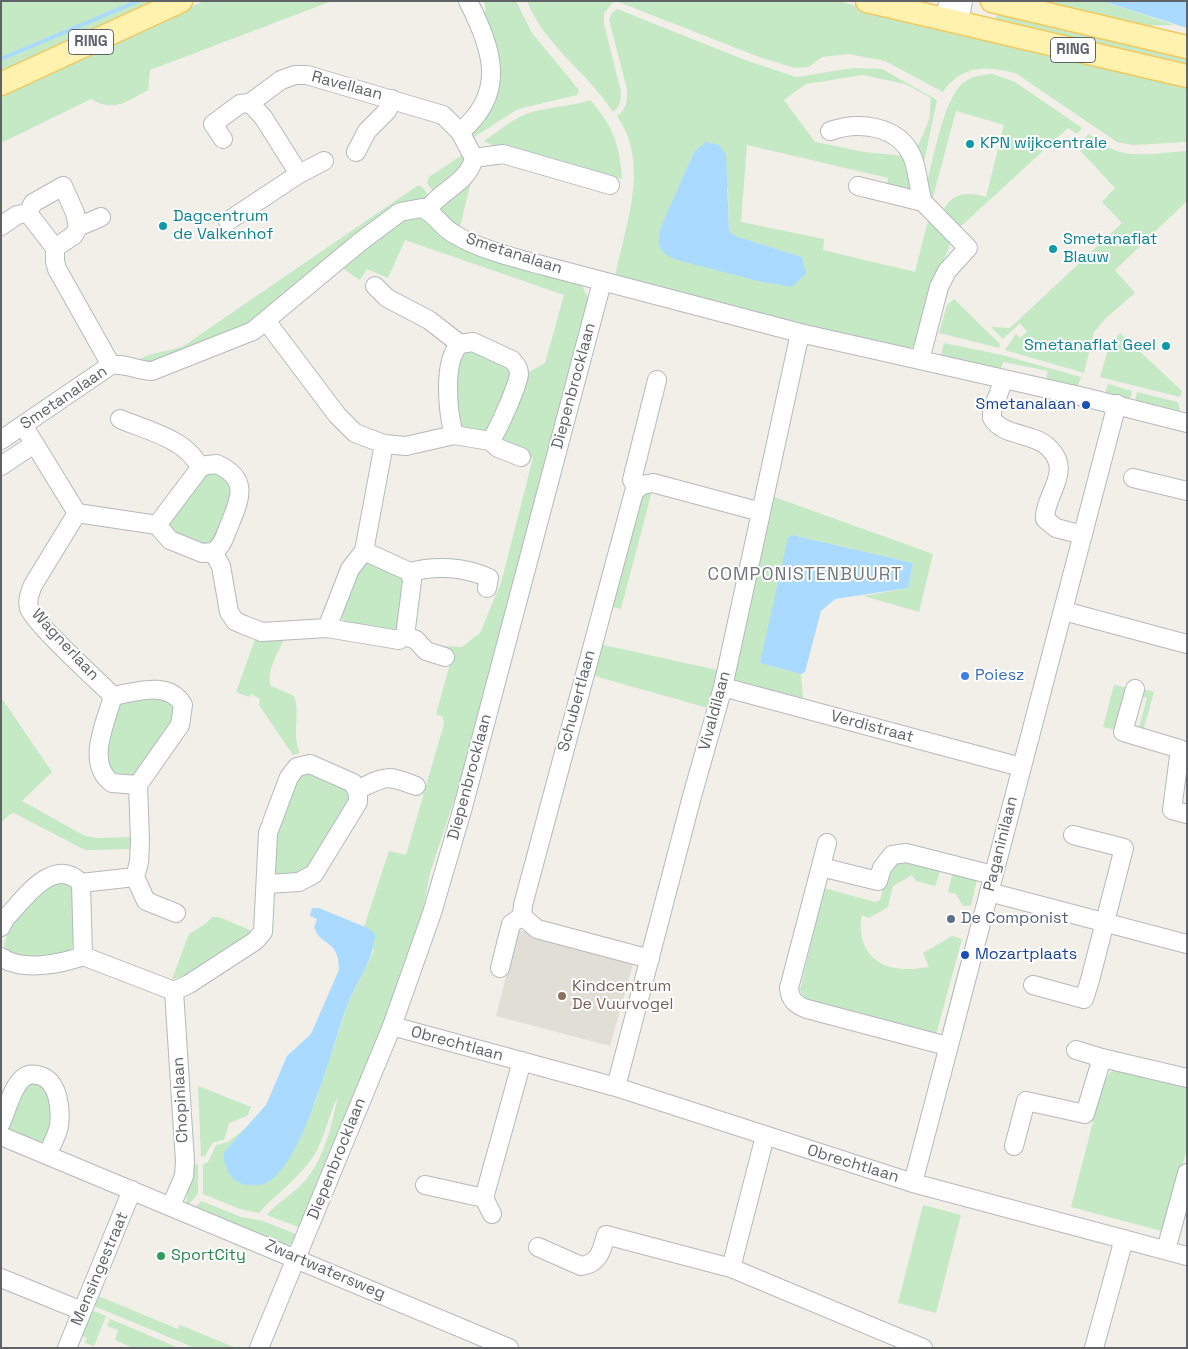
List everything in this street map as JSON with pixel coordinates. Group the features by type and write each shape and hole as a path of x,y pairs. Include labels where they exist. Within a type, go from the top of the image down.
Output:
{"main road":[{"name":"RING","path":"1,84 181,1"},
{"name":"RING","path":"867,1 954,11 1187,76"},
{"name":"RING","path":"992,1 1187,47"}],"street":[{"path":"460,132 481,111 487,97 492,73 488,47 468,1"},
{"name":"Ravellaan","path":"223,139 213,124 240,104 250,103 281,80 295,75 307,74 443,115 460,132 474,158"},
{"name":"Ravellaan","path":"356,152 367,131 387,111 392,99"},
{"path":"250,103 262,117 299,174"},
{"path":"830,131 842,127 872,127 888,133 904,143 912,158 923,202 968,248 947,271 939,287 920,360"},
{"path":"427,210 434,199 468,173 474,158 503,154 610,185"},
{"path":"228,221 299,174 324,161"},
{"path":"28,213 33,202 63,186 75,213 78,227 74,235 56,248"},
{"path":"858,186 923,202"},
{"name":"Smetanalaan","path":"1,440 111,366 121,364 141,371 152,371 253,331 267,322 360,242 400,212 415,208 427,210 446,229 463,238 508,256 800,332 1117,404 1187,423"},
{"path":"1,226 17,215 28,213"},
{"path":"28,213 56,248 55,261 57,269 111,366"},
{"path":"78,227 101,217"},
{"name":"Diepenbrocklaan","path":"259,1348 392,1026 432,913 463,807 602,282"},
{"path":"375,286 387,298 429,320 460,344"},
{"path":"267,322 346,425 355,433 384,444 406,446 454,435 490,441 498,448 521,457"},
{"name":"Vivaldilaan","path":"616,1087 723,687 800,332"},
{"path":"454,435 448,407 450,363 454,349 460,344 473,342 512,360 518,369 519,375 497,430 490,441"},
{"path":"1004,379 992,411 992,418 1001,428 1041,442 1051,451 1058,463 1058,477 1056,487 1046,507 1045,519 1056,528 1083,535"},
{"name":"Schubertlaan","path":"500,968 511,924 522,916 632,498 637,488 632,480 657,380"},
{"name":"Paganinilaan","path":"913,1183 1117,404"},
{"path":"120,419 181,445 196,459 200,468"},
{"path":"23,425 77,513 157,525 170,540 202,553 213,552 222,543 239,501 240,488 236,478 224,467 212,463 200,468 157,525"},
{"path":"1,466 34,444"},
{"path":"327,628 350,569 364,551 384,444"},
{"path":"1133,478 1187,491"},
{"path":"637,488 648,483 658,484 761,512"},
{"name":"Wagnerlaan","path":"77,513 34,585 29,595 28,608 40,624 113,696"},
{"path":"364,551 410,572 420,570 473,571 489,578 487,588"},
{"path":"213,552 221,566 226,599 235,621 262,632 327,628 399,640 405,636 412,581 410,572"},
{"path":"1064,611 1187,644"},
{"path":"405,636 416,640 426,652 445,658"},
{"name":"Verdistraat","path":"723,687 1021,767"},
{"path":"138,785 112,783 102,773 99,764 99,749 113,696 158,689 176,695 184,705 180,725 138,785 140,841 135,877 146,901 176,913"},
{"path":"1134,689 1122,732 1180,749 1172,810 1187,814"},
{"path":"1,957 6,961 30,965 69,961 83,956 174,991 189,984 259,937 264,926 268,832 289,776 297,767 305,764 316,766 349,780 357,790 358,802 314,874 308,879 294,883 267,884"},
{"path":"357,790 392,776 416,786"},
{"path":"1033,985 1084,999 1124,848 1073,835"},
{"path":"827,843 789,988 790,996 799,1006 807,1009 948,1046"},
{"path":"821,866 878,881 882,868 892,855 906,853 1104,922 1187,944"},
{"path":"1,927 5,919 48,876 64,873 81,883 135,877"},
{"path":"81,883 83,956"},
{"path":"522,916 531,926 537,929 650,959"},
{"name":"Chopinlaan","path":"172,1206 184,1176 185,1161 174,991"},
{"name":"Obrechtlaan","path":"392,1026 616,1087 913,1183 1187,1256"},
{"path":"1076,1050 1187,1078"},
{"path":"1014,1146 1026,1101 1085,1114 1102,1058"},
{"name":"Obrechtlaan","path":"484,1198 522,1062"},
{"path":"1,1123 18,1083 24,1077 34,1074 46,1078 53,1083 56,1090 59,1116 59,1127 47,1155"},
{"name":"Zwartwatersweg","path":"1,1136 509,1348"},
{"path":"731,1268 765,1136"},
{"path":"1166,1250 1187,1173"},
{"path":"425,1185 484,1198 492,1214"},
{"name":"Mensingestraat","path":"67,1348 132,1190"},
{"path":"538,1247 581,1266 588,1266 599,1257 606,1235 731,1268 923,1348"},
{"path":"1094,1348 1124,1239"},
{"path":"1,1278 82,1311"}],"shaded area":[{"name":"Kindcentrum De Vuurvogel","path":"518,930 634,961 610,1046 496,1016"}],"green space":[{"path":"1,1 161,1 1,74"},
{"path":"204,1 332,1 150,70 148,90 127,101 120,104 107,105 91,99 1,143 1,93"},
{"path":"484,1 516,1 532,33 579,90 577,95 518,109 474,137 470,130 486,112 482,15 486,10"},
{"path":"527,1 614,1 604,13 604,24 621,92 620,104 613,112 591,84 544,32"},
{"path":"616,1 837,1 1187,83 1187,142 1133,145 1117,142 1017,74 1007,71 986,69 967,72 950,83 943,92 885,61 848,54 822,57 809,67 795,68 759,57"},
{"path":"1027,1 1102,1 1174,25 1127,26"},
{"path":"999,7 1187,52 1187,69 994,25"},
{"path":"617,9 745,60 796,77 854,68 882,69 937,100 921,176 917,148 929,120 931,98 905,84 863,75 806,84 784,100 815,142 864,152 905,156 914,193 887,186 888,178 747,145 741,222 824,239 823,250 915,272 929,217 949,237 950,245 936,278 919,337 914,346 906,349 826,332 615,278 629,216 634,175 627,135 617,116 623,111 626,104 627,89 609,20 612,13","holes":["694,152 728,189 729,231 734,236 802,257 658,239"]},
{"path":"992,74 1015,82 1082,128 1077,134 1068,128 959,228 944,209 957,196 973,194 986,197 1004,125 956,111 932,201 925,191 944,117 956,91 963,83 970,79 980,75"},
{"path":"590,100 610,127 614,136 622,179 507,152 484,141 528,113"},
{"path":"1089,134 1109,148 1129,154 1187,151 1187,201 1115,270 1135,293 1107,317 1094,332 1084,373 1005,350 1016,334 1020,338 1027,332 1020,323 1003,339 991,327 1010,328 1122,223 1102,202 1115,188 1076,146"},
{"path":"468,151 462,171 434,192 427,183 429,177"},
{"path":"471,182 460,227 440,215 439,207 447,196"},
{"path":"417,186 421,186 429,196 421,202 406,201 392,209 249,323 164,358 149,362 138,361 148,355 185,345"},
{"path":"418,216 429,224 441,237 462,248 582,286 590,301 468,758 430,873 420,926 372,1053 301,1228 267,1215 308,1178 315,1167 325,1144 338,1096 320,1144 311,1160 259,1213 240,1209 203,1194 203,1164 208,1162 216,1145 228,1142 247,1127 224,1152 226,1169 289,1157 314,1106 349,1001 374,951 370,929 364,927 389,851 406,855 444,724 443,717 436,714 452,657 442,646 462,647 480,633 501,583 533,458 499,443 527,373 545,363 564,295 405,240 388,278 367,269 360,280 342,268 404,219"},
{"path":"954,299 1000,344 999,348 939,333 947,305"},
{"path":"1120,333 1182,391 1180,397 1100,377 1109,346"},
{"path":"944,343 1002,355 1081,377 1077,389 1045,383 1048,371 1003,362 1000,373 940,359"},
{"path":"469,347 514,369 490,429 482,431 474,431 458,424 454,407 457,356"},
{"path":"1108,384 1132,391 1130,399 1105,393"},
{"path":"1137,392 1178,402 1181,414 1135,401"},
{"path":"206,472 225,473 234,491 215,543 210,547 173,535 168,525"},
{"path":"652,491 621,609 609,606 639,494"},
{"path":"774,497 933,554 919,612 864,596 908,588 913,563 792,535 760,663 801,674 803,698 733,681"},
{"path":"366,561 407,578 396,633 347,624 339,615 358,567"},
{"path":"256,637 285,637 271,668 270,680 271,686 294,696 297,710 296,739 300,753 293,755 259,705 260,699 251,694 249,697 236,692"},
{"path":"599,644 717,670 708,708 591,675"},
{"path":"1114,685 1128,688 1116,730 1103,727"},
{"path":"1140,688 1154,692 1142,735 1139,728 1147,698 1139,696"},
{"path":"166,696 179,712 135,775 120,779 104,767 107,741 118,705 128,699"},
{"path":"1,697 52,772 22,801 85,836 99,838 132,837 131,849 85,850 14,813 1,823"},
{"path":"307,771 348,786 353,797 309,872 296,877 274,875 273,837 297,776"},
{"path":"901,860 941,869 935,886 916,881 912,875 893,886 888,907 869,918 862,915 862,938 866,949 880,963 908,969 929,967 923,953 952,936 962,939 936,1035 806,1000 800,990 824,888 875,902 880,900 889,867"},
{"path":"953,871 978,876 971,906 963,906 956,894 948,892"},
{"path":"55,881 68,881 75,887 76,939 70,952 61,956 18,958 5,950 5,942 9,932 23,912"},
{"path":"212,917 219,917 252,931 183,976 172,979 189,934"},
{"path":"966,941 969,943 945,1033 941,1035"},
{"path":"1115,1068 1187,1085 1187,1148 1165,1232 1071,1207 1093,1122 1090,1118 1108,1075"},
{"path":"34,1081 48,1087 53,1124 44,1144 40,1145 9,1130 8,1126 24,1087"},
{"path":"198,1086 251,1107 247,1116 229,1123 224,1140 213,1142 205,1156 201,1157"},
{"path":"198,1164 198,1194 188,1205 186,1203 191,1165"},
{"path":"201,1201 241,1217 263,1221 298,1235 292,1243 281,1247 194,1210"},
{"path":"923,1205 961,1215 936,1313 898,1303"},
{"path":"98,1296 178,1329 180,1325 236,1348 195,1348 94,1306"},
{"path":"89,1309 106,1316 94,1346 85,1343 87,1338 83,1336 80,1341 77,1340"},
{"path":"110,1319 179,1348 133,1348 115,1340 118,1330 107,1326"}],"water":[{"path":"1102,1 1187,1 1187,28"},
{"path":"706,142 719,145 726,154 729,231 735,236 802,257 806,274 792,287 762,282 677,260 660,248 661,227 694,152"},
{"path":"792,535 913,563 908,588 835,599 821,611 805,672 801,674 760,663 788,538"},
{"path":"312,908 319,908 370,929 375,934 372,952 349,1001 316,1100 293,1153 280,1172 266,1183 245,1185 233,1179 229,1173 224,1162 224,1152 266,1105 287,1056 311,1034 339,970 338,960 333,948 317,934 314,927 317,919 310,916"}],"waterway":[{"path":"1,59 138,1"}],"place":[{"name":"KPN wijkcentrale","path":"970,144"},
{"name":"Dagcentrum de Valkenhof","path":"163,226"},
{"name":"Smetanaflat Blauw","path":"1053,249"},
{"name":"Smetanaflat Geel","path":"1166,346"},
{"name":"Smetanalaan","path":"1086,405"},
{"name":"Poiesz","path":"965,676"},
{"name":"De Componist","path":"951,919"},
{"name":"Mozartplaats","path":"965,955"},
{"name":"Kindcentrum De Vuurvogel","path":"562,996"},
{"name":"SportCity","path":"161,1256"}],"district":[{"name":"COMPONISTENBUURT","path":"805,575"}]}
